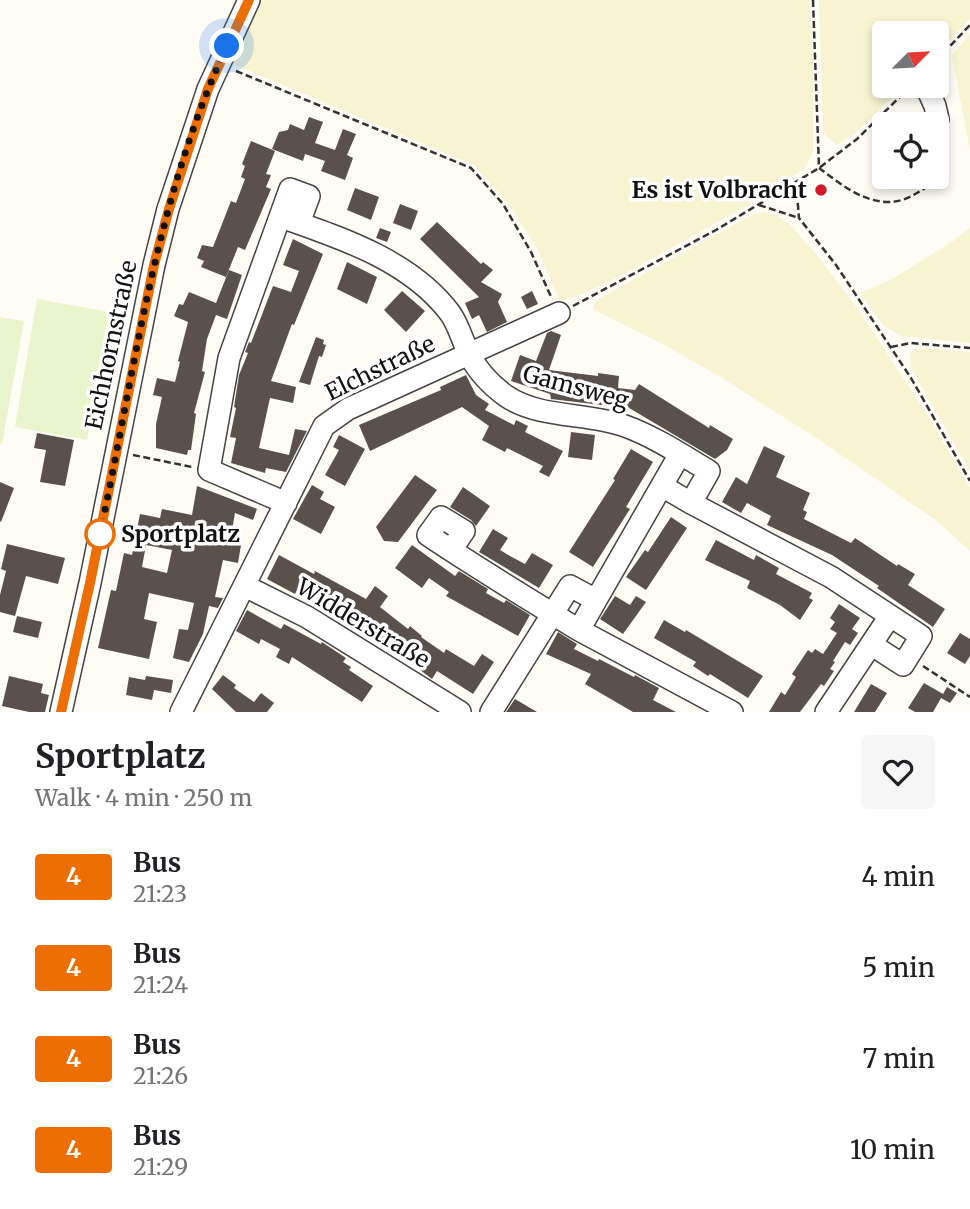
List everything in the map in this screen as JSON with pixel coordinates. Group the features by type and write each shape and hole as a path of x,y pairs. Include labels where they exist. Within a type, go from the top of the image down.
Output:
{"street":[{"name":"Eichhornstraße","path":"61,712 90,583 154,265 183,161 219,64 249,0"},
{"name":"Gamsweg","path":"209,470 229,358 290,220 382,257 424,284 452,315 469,355 495,387 523,405 625,426 657,440 709,471 691,503"},
{"name":"Elchstraße","path":"181,712 324,426 348,409 559,313"},
{"path":"579,630 680,454"},
{"path":"209,470 286,503"},
{"path":"662,486 831,578 921,636 903,665 872,645"},
{"path":"451,550 579,630 732,712"},
{"name":"Widderstraße","path":"245,586 307,617 453,710"},
{"path":"491,712 570,586 596,600"},
{"path":"826,712 890,616"}],"path":[{"path":"813,0 819,168"},
{"path":"949,47 970,25"},
{"path":"219,64 471,168 503,204 531,252 559,313 615,285 819,168 857,138 899,98"},
{"path":"819,168 845,188 864,198 892,202 909,197 921,189"},
{"path":"796,181 799,218"},
{"path":"759,204 799,218 841,272 933,414 970,481"},
{"path":"891,347 911,344 970,348"},
{"path":"126,452 209,470"},
{"path":"909,656 970,697"}],"shaded area":[{"path":"256,0 809,0 813,61 813,152 804,169 756,201 611,281 560,301 537,248 506,201 474,165 230,63"},
{"path":"819,0 970,0 970,19 949,41 949,21 872,21 872,98 892,98 877,112 872,112 872,117 854,134 837,145 825,135"},
{"path":"970,34 970,151 952,55"},
{"path":"765,212 776,215 789,224 817,255 860,312 928,416 970,489 970,551 937,521 818,439 722,378 659,342 594,310 594,303 600,298 752,215"},
{"path":"970,228 970,343 901,336 883,325 860,293 889,281"},
{"path":"915,349 970,352 970,471 911,368 910,354"}],"green space":[{"path":"37,299 109,312 87,440 15,427"},
{"path":"0,317 24,321 2,444 0,444"}],"building":[{"path":"309,117 323,122 315,143 335,150 343,129 356,134 347,155 353,158 345,180 321,171 325,161 305,154 303,161 272,149 279,132 288,130 290,124 304,130"},
{"path":"251,141 275,151 266,174 271,175 266,187 271,189 245,250 238,247 226,277 201,267 204,261 197,258 202,245 213,247 231,201 236,203 245,179 241,177 245,166 242,164"},
{"path":"355,188 379,197 371,220 347,210"},
{"path":"400,204 418,211 411,230 393,223"},
{"path":"437,222 481,264 483,262 493,270 481,282 502,294 498,302 507,322 487,332 479,315 472,319 465,303 479,297 420,239"},
{"path":"380,228 391,232 387,242 376,238"},
{"path":"293,239 323,254 294,325 292,324 271,381 296,387 293,403 270,398 259,448 289,455 295,429 307,431 286,472 266,468 265,473 231,463 236,438 230,437 239,375 248,353 245,352 249,342 251,343 273,286 291,292 299,271 283,265"},
{"path":"347,262 377,277 367,304 337,289"},
{"path":"229,270 242,275 227,319 216,315 207,339 202,371 205,372 194,413 191,450 188,450 187,455 156,448 156,424 162,397 153,395 157,378 175,382 188,322 174,316 179,304 183,305 189,292 216,303"},
{"path":"402,291 425,311 406,332 384,310"},
{"path":"532,291 538,304 527,309 521,297"},
{"path":"551,331 561,335 549,370 619,376 618,388 635,390 639,384 709,428 710,425 733,439 727,450 715,459 619,402 618,407 551,399 550,394 511,381 520,355 536,361 547,333"},
{"path":"316,337 324,340 323,344 326,345 322,357 319,356 310,385 299,382"},
{"path":"466,375 476,395 489,404 485,410 514,425 516,420 528,426 525,432 563,451 549,477 539,472 543,466 507,448 505,452 482,440 489,426 462,407 370,451 359,425 441,390 440,387"},
{"path":"571,432 595,435 592,460 568,457"},
{"path":"37,433 74,440 65,486 40,482 46,450 34,448"},
{"path":"339,435 365,449 345,486 325,475 339,450 333,447"},
{"path":"764,446 785,456 776,477 810,493 803,510 807,512 804,519 851,543 855,538 897,566 898,564 915,574 908,585 945,609 933,627 832,555 767,525 771,516 747,503 741,513 722,502 736,477 747,484"},
{"path":"631,449 653,462 626,507 630,509 593,567 569,552 615,480 613,479"},
{"path":"415,475 437,490 398,542 384,541 376,527"},
{"path":"0,482 14,488 1,522 0,521"},
{"path":"312,485 324,492 320,499 335,507 321,534 293,519"},
{"path":"197,486 257,509 253,520 235,513 231,536 242,539 238,563 223,560 215,597 223,598 218,608 209,606 203,634 189,662 173,658 179,629 188,630 194,603 149,593 144,619 157,622 149,659 98,648 111,590 116,591 124,553 132,555 140,514 160,518 162,509 192,515","holes":["146,545 172,550 167,573 142,567"]},
{"path":"463,487 490,506 476,526 450,507"},
{"path":"671,517 687,528 646,590 626,577 645,550 648,552"},
{"path":"493,529 508,538 500,550 510,556 525,564 532,553 553,565 539,588 479,552"},
{"path":"716,540 754,560 756,555 779,568 776,574 812,593 809,598 813,600 800,620 780,605 747,588 750,581 705,560"},
{"path":"7,544 65,558 58,584 26,576 15,616 0,612 0,595 6,571 1,569"},
{"path":"412,545 455,576 459,571 488,589 486,593 504,603 506,600 530,615 518,636 446,596 449,592 429,578 422,588 395,568"},
{"path":"279,555 366,599 375,586 388,596 380,607 444,653 446,649 474,666 482,654 494,662 473,694 437,671 432,679 370,632 367,636 341,617 344,613 298,588 295,594 267,579"},
{"path":"615,596 630,605 636,596 646,602 623,634 600,619"},
{"path":"839,604 860,618 852,629 858,633 850,645 845,642 833,661 835,662 830,669 834,671 800,712 769,712 781,692 785,695 796,677 792,674 808,650 812,653 815,649 823,654 837,633 830,629 835,622 830,618"},
{"path":"247,610 281,629 284,624 321,644 322,642 346,658 343,662 351,667 349,670 373,686 362,702 292,657 289,664 276,657 280,649 261,639 259,644 236,631"},
{"path":"17,616 42,622 38,638 13,632"},
{"path":"664,620 685,632 686,630 763,676 748,698 710,674 708,676 693,666 696,662 654,638"},
{"path":"558,632 577,644 574,649 659,688 653,700 676,712 633,712 585,684 591,674 546,654"},
{"path":"960,633 970,639 970,656 965,664 947,653"},
{"path":"223,675 236,685 234,688 254,702 261,693 274,703 267,712 236,712 212,689"},
{"path":"9,676 43,684 41,693 49,695 45,712 29,712 2,706"},
{"path":"146,676 173,680 171,693 154,690 152,700 126,695 129,677 145,680"},
{"path":"924,683 943,694 947,687 957,693 950,703 941,698 933,712 915,712 908,708"},
{"path":"871,684 887,693 875,712 854,712"},
{"path":"515,699 537,712 506,712"}],"bus line":[{"name":"4","path":"61,712 90,583 154,265 196,122 208,89 249,0"}],"place":[{"name":"Es ist Volbracht","path":"821,190"},
{"name":"Sportplatz","path":"100,534"}],"route":[{"path":"100,534 154,265 196,122 227,46"}]}
